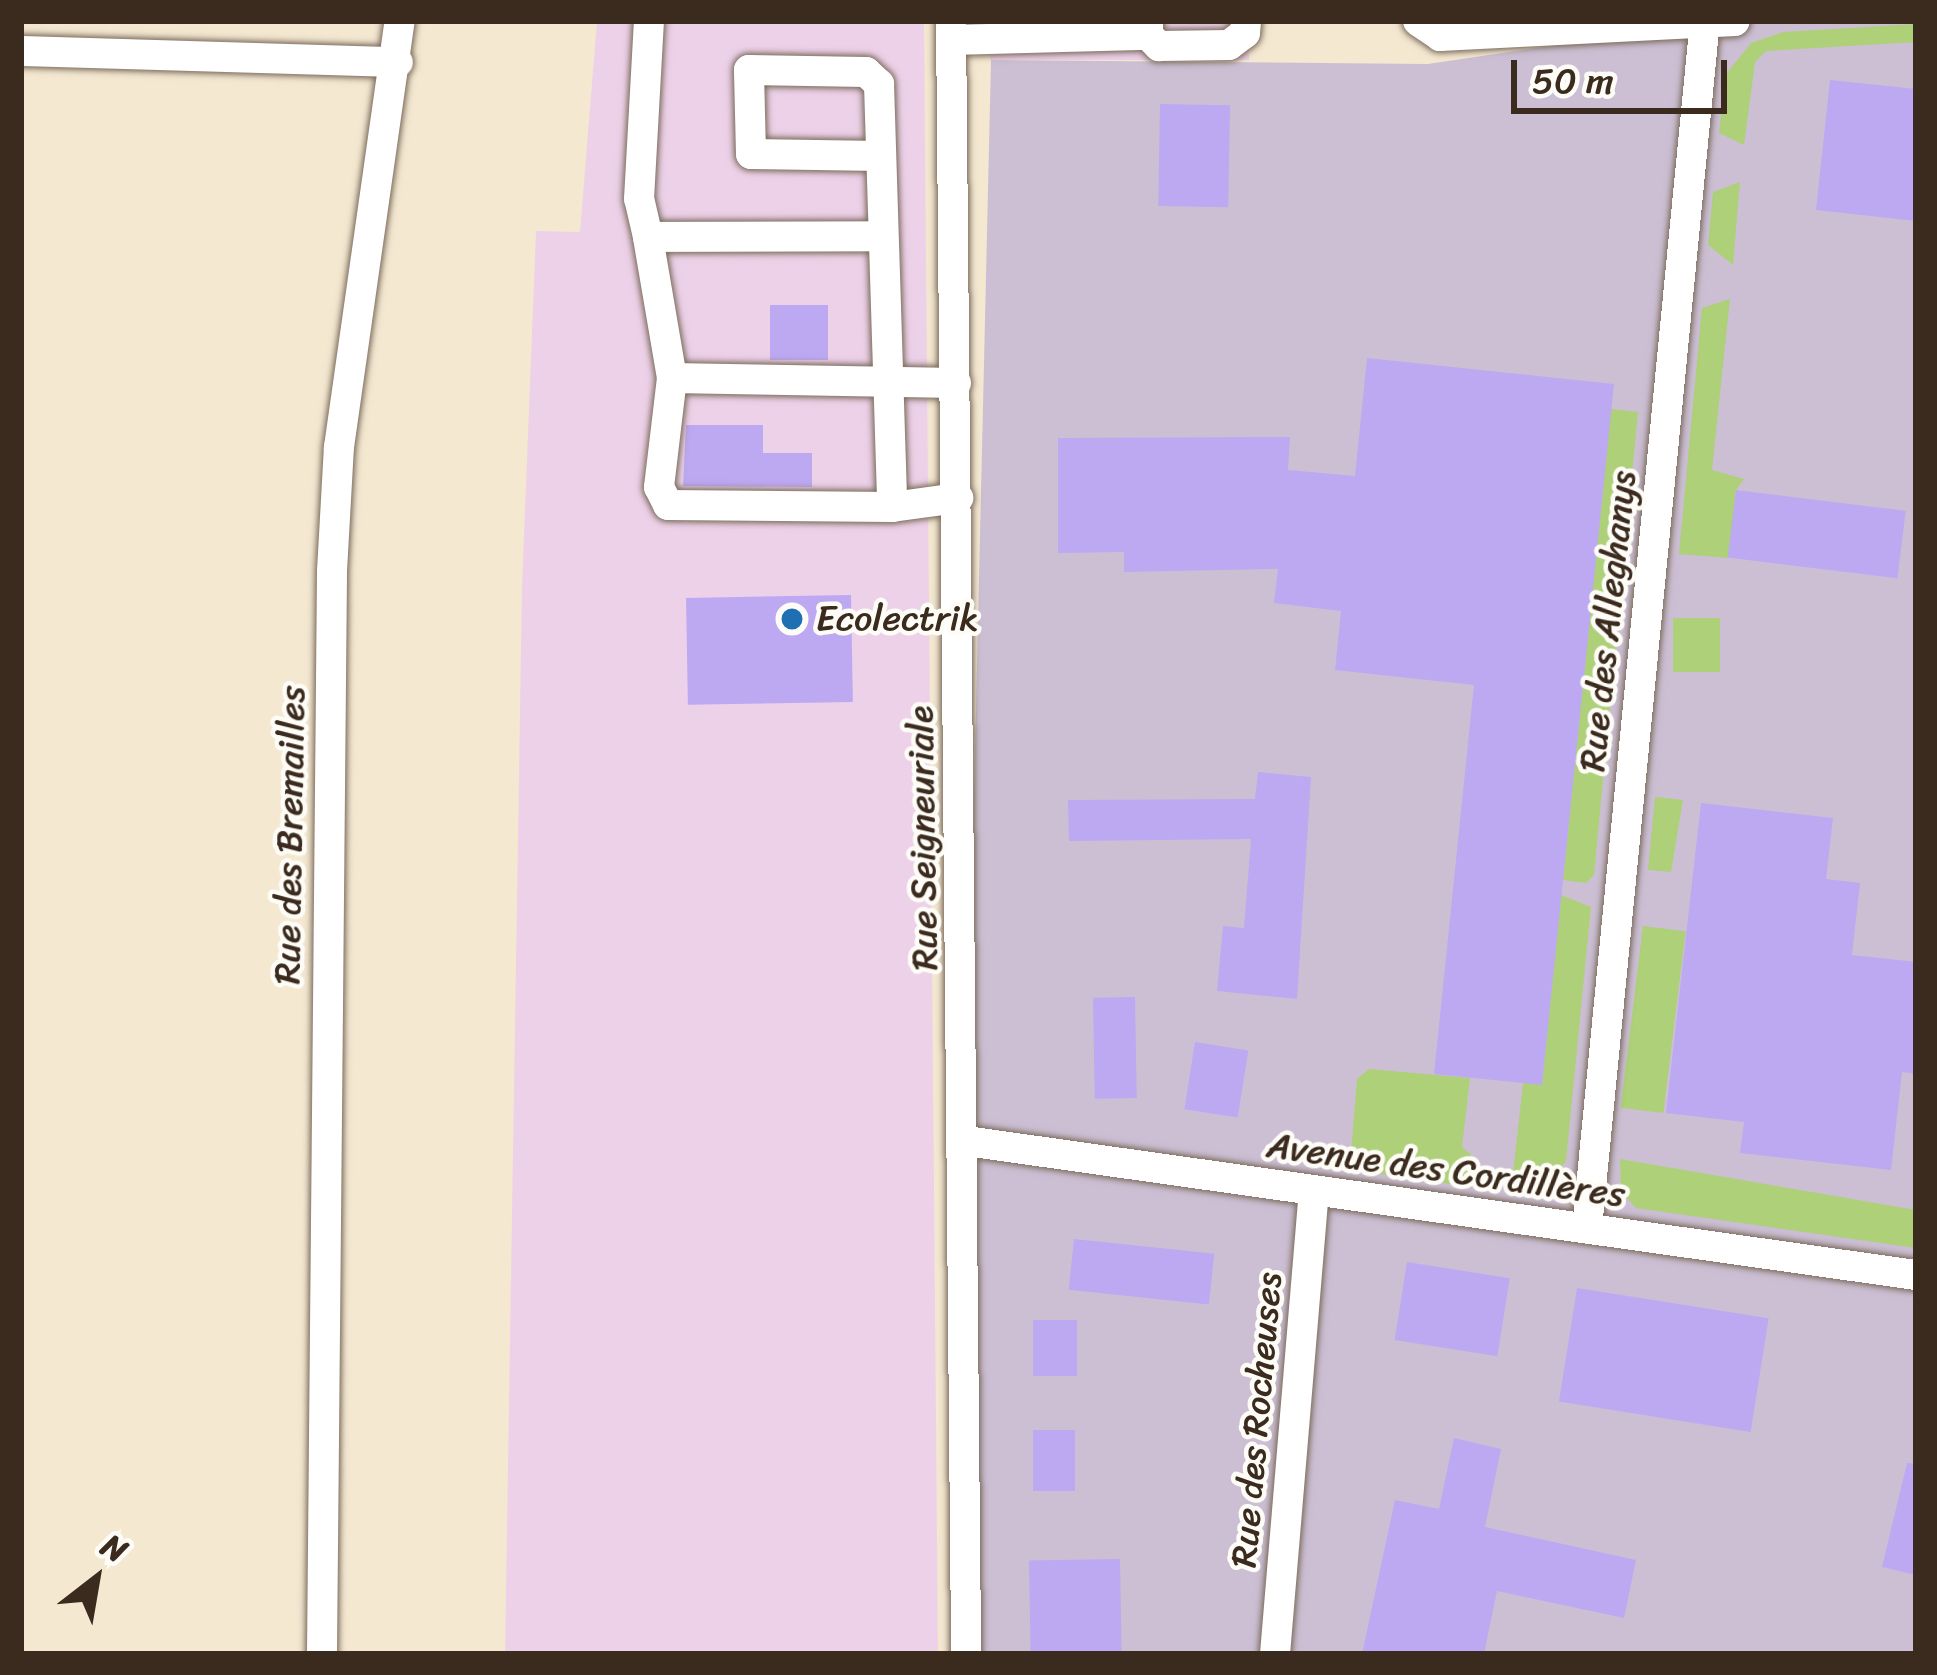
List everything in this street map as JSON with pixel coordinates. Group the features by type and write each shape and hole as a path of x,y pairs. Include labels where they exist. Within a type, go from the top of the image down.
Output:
{"street":[{"name":"Rue des Bremailles","path":"322,1654 332,572 339,447 398,62 400,21"},
{"path":"650,21 639,200 672,378 659,488 668,505 892,507 958,498"},
{"path":"951,30 1148,28 1159,46 1228,45 1245,33 1246,21"},
{"path":"1418,21 1441,37 1716,22"},
{"name":"Rue des Alleghanys","path":"1587,1228 1716,22"},
{"name":"Rue Seigneuriale","path":"951,30 966,1141 966,1654"},
{"path":"21,51 398,62"},
{"path":"881,156 751,154 749,70 866,72 879,84 881,156 880,236 891,381 892,507"},
{"path":"648,237 880,236"},
{"path":"672,378 956,383"},
{"name":"Avenue des Cordillères","path":"966,1141 1916,1275"},
{"name":"Rue des Rocheuses","path":"1275,1654 1314,1192"}],"shaded area":[{"path":"597,21 924,21 938,1654 505,1654 522,586 536,231 580,232"},
{"path":"990,21 1249,21 1249,60 990,60"},
{"path":"1916,21 1916,1654 966,1654 966,1141 991,60 1428,64 1706,23"}],"green space":[{"path":"1916,24 1916,42 1766,51 1755,62 1744,145 1719,133 1726,74 1751,43 1783,32"},
{"path":"1740,182 1733,265 1708,245 1713,192"},
{"path":"1730,299 1712,470 1744,479 1736,490 1729,558 1679,554 1702,308"},
{"path":"1611,409 1638,412 1594,875 1586,883 1563,880"},
{"path":"1673,618 1720,618 1720,672 1673,672"},
{"path":"1655,797 1683,800 1671,872 1648,870"},
{"path":"1561,895 1591,907 1566,1161 1546,1188 1511,1192 1523,1083 1542,1084"},
{"path":"1643,926 1686,931 1663,1113 1621,1108"},
{"path":"1369,1069 1470,1078 1462,1147 1476,1159 1472,1187 1359,1171 1351,1151 1357,1079"},
{"path":"1620,1159 1916,1210 1916,1248 1636,1208 1621,1191"}],"building":[{"path":"1830,80 1916,89 1916,221 1816,210"},
{"path":"1160,104 1230,105 1228,207 1158,206"},
{"path":"770,305 828,305 828,360 770,360"},
{"path":"1367,358 1614,384 1542,1085 1434,1074 1474,685 1335,670 1341,611 1274,603 1278,569 1124,572 1124,552 1058,553 1058,438 1290,437 1288,470 1355,476"},
{"path":"686,425 763,425 763,453 812,453 812,487 683,486"},
{"path":"1736,490 1906,511 1897,578 1728,557"},
{"path":"851,595 853,702 688,705 686,598"},
{"path":"1258,772 1311,777 1297,999 1217,991 1223,926 1244,928 1251,839 1069,841 1068,800 1255,799"},
{"path":"1701,803 1833,818 1826,879 1860,883 1852,955 1916,962 1916,1074 1902,1072 1891,1170 1740,1153 1744,1122 1666,1113"},
{"path":"1135,997 1137,1098 1095,1099 1093,998"},
{"path":"1195,1042 1248,1050 1238,1118 1184,1109"},
{"path":"1074,1239 1214,1254 1209,1304 1069,1290"},
{"path":"1407,1262 1510,1278 1497,1356 1395,1340"},
{"path":"1577,1288 1769,1318 1751,1432 1559,1402"},
{"path":"1033,1320 1077,1320 1077,1376 1033,1376"},
{"path":"1033,1430 1075,1430 1075,1491 1033,1491"},
{"path":"1454,1438 1501,1449 1485,1527 1636,1560 1624,1618 1497,1591 1484,1654 1362,1654 1395,1500 1439,1509"},
{"path":"1907,1463 1916,1464 1916,1575 1882,1567"},
{"path":"1120,1559 1122,1651 1031,1653 1029,1561"}],"place":[{"name":"Ecolectrik","path":"792,619"}]}
